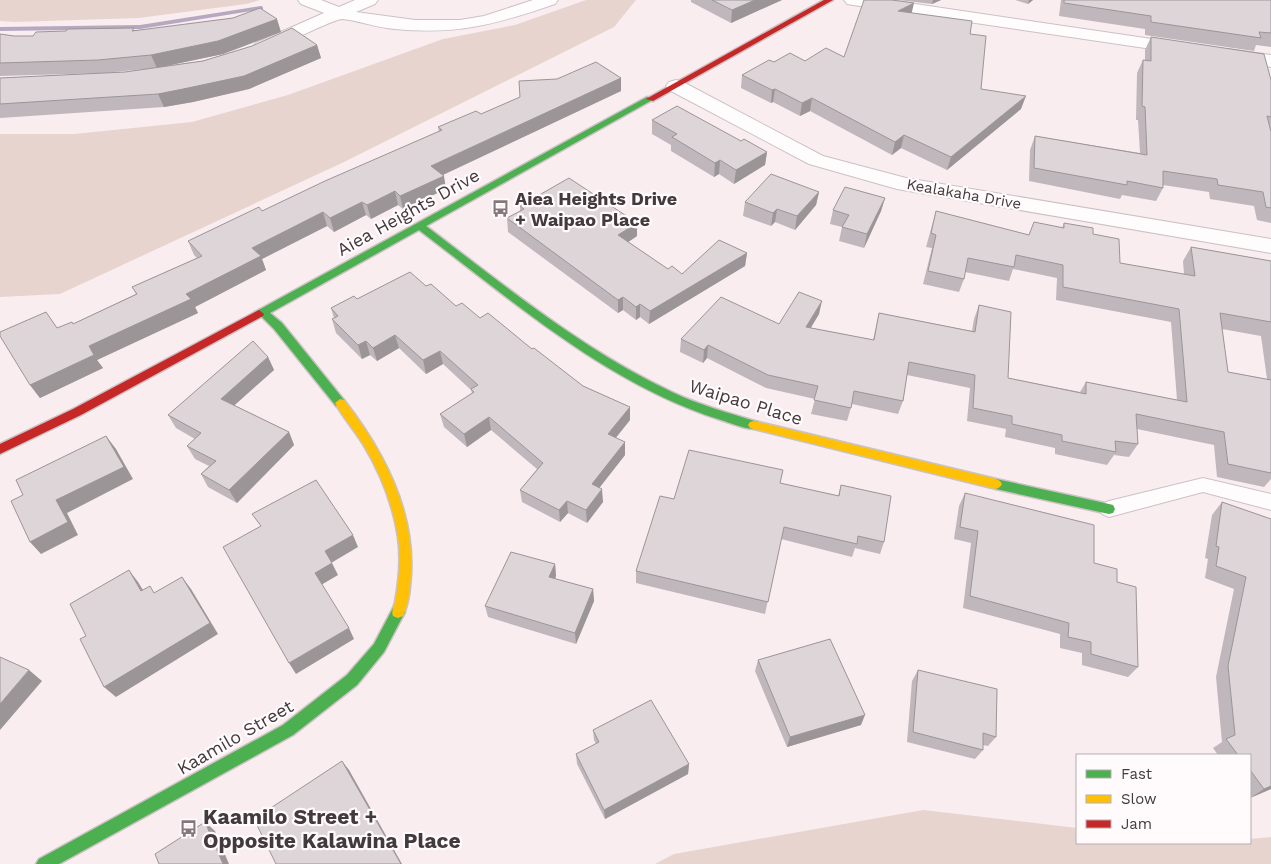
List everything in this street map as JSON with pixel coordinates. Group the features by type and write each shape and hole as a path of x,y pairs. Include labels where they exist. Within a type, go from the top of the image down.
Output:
{"street":[{"path":"307,0 338,13 362,20 451,26 502,16 549,0"},
{"path":"245,55 369,0"},
{"path":"411,24 474,14 520,0"},
{"name":"Aiea Heights Drive","path":"0,448 77,412 264,312 829,0"},
{"path":"853,0 1271,61"},
{"name":"Kealakaha Drive","path":"676,86 816,160 905,184 1271,246"},
{"name":"Waipao Place","path":"419,226 580,346 657,390 687,404 741,422 879,457 1109,509"},
{"name":"Kaamilo Street","path":"44,864 288,730 352,680 379,648 400,608 406,572 403,524 384,473 358,425 278,326 264,312"}],"lane":[{"path":"1109,509 1203,485 1271,502"}],"shaded area":[{"path":"0,0 260,0 246,4 139,18 15,22 0,21"},
{"path":"586,0 636,0 614,27 344,162 60,294 0,297 0,134 74,134 192,122 288,95 443,39 515,25"},
{"path":"923,810 1076,828 1076,844 1251,844 1251,839 1271,837 1271,864 655,864 674,854"}],"building":[{"path":"712,0 755,0 732,10"},
{"path":"864,0 892,0 914,3 898,11 972,21 970,34 986,36 981,89 1026,96 951,157 904,135 895,142 812,98 802,103 742,75 769,60 774,62 790,53 805,61 826,48 844,57"},
{"path":"1064,0 1271,0 1271,33 1259,32 1261,38 1151,22 1151,16 1064,3"},
{"path":"260,8 277,19 218,41 151,55 98,60 0,63 0,34 33,36 36,32 66,31 68,29 134,28 132,31 233,18"},
{"path":"292,28 317,45 244,76 158,94 0,104 0,78 125,72 203,61 252,46"},
{"path":"1151,37 1264,54 1271,80 1271,117 1267,116 1271,132 1271,208 1266,207 1263,192 1218,185 1217,179 1163,171 1163,188 1127,181 1127,185 1034,168 1035,136 1147,155 1145,107 1142,106 1143,60 1151,61"},
{"path":"596,62 621,78 431,166 444,176 400,196 395,191 367,205 362,202 330,218 323,212 252,248 261,256 186,294 191,299 89,346 94,355 30,385 0,336 0,332 46,312 57,328 72,322 73,324 137,294 132,287 202,256 188,241 259,207 262,211 325,181 442,130 438,127 476,111 481,114 520,97 519,81 557,79"},
{"path":"677,106 741,141 744,139 767,152 736,170 720,160 715,163 672,137 677,134 652,120"},
{"path":"771,174 819,192 797,216 777,209 773,213 745,202"},
{"path":"569,178 637,223 618,235 668,269 672,266 682,274 719,240 747,253 650,311 640,304 636,307 623,297 618,300 507,218 524,209 520,206"},
{"path":"845,187 885,198 867,234 842,227 849,215 833,210"},
{"path":"936,211 1029,235 1034,222 1064,228 1064,223 1093,228 1093,234 1119,239 1120,263 1195,276 1191,247 1271,261 1271,322 1220,313 1228,372 1271,380 1271,473 1228,464 1224,432 1136,414 1138,444 1115,441 1116,452 1062,441 1062,435 1012,424 1012,416 973,408 975,375 909,362 903,401 854,391 851,408 814,400 818,386 768,375 708,345 704,350 681,339 721,297 779,324 799,292 822,301 806,327 874,340 879,313 975,332 979,305 1011,312 1008,378 1086,394 1086,382 1187,402 1179,309 1063,287 1063,265 1016,255 1014,267 968,258 964,279 928,271 936,235 931,233"},
{"path":"410,272 426,286 431,284 456,306 462,303 480,318 488,313 532,349 534,348 583,386 630,407 608,434 625,442 592,484 602,489 586,510 567,501 559,510 520,490 543,463 489,417 464,434 440,414 474,392 471,389 478,385 440,351 423,360 395,335 373,348 366,341 358,345 332,319 338,316 331,308 354,296 357,299"},
{"path":"253,341 268,357 221,399 289,432 229,490 201,474 216,461 187,446 201,433 168,415"},
{"path":"106,436 124,467 56,500 68,522 30,542 11,501 23,495 16,480"},
{"path":"689,450 783,470 780,483 839,496 841,485 891,496 884,542 858,536 857,544 784,527 768,602 636,571 660,496 674,499"},
{"path":"316,480 353,535 325,551 332,563 315,573 349,628 289,663 223,547 261,526 252,514"},
{"path":"965,493 1094,525 1094,563 1117,569 1117,582 1136,587 1138,667 1091,654 1091,642 1068,637 1069,623 970,596 978,531 960,527"},
{"path":"1222,502 1271,519 1271,786 1264,789 1251,771 1251,754 1237,754 1226,739 1235,735 1228,666 1246,577 1216,566 1219,547 1216,546"},
{"path":"511,552 555,564 549,577 593,589 575,633 485,606"},
{"path":"129,570 141,591 150,586 154,593 182,577 210,623 104,687 80,639 86,636 70,604"},
{"path":"830,639 865,715 790,737 758,660"},
{"path":"0,657 29,670 0,704"},
{"path":"918,670 997,689 996,737 983,733 983,750 913,732"},
{"path":"651,700 689,764 604,810 576,754 599,742 593,730"},
{"path":"342,761 401,864 276,864 254,819"},
{"path":"205,822 223,864 159,864 155,854"}],"waterway":[{"path":"0,29 140,27 261,8"}],"traffic: fast":[{"path":"259,314 650,99"},
{"path":"419,226 564,334 625,373 693,406 754,425"},
{"path":"263,312 278,326 340,403"},
{"path":"996,484 1109,509"},
{"path":"44,864 288,730 352,680 379,648 398,612"}],"traffic: slow":[{"path":"340,403 355,422 380,465 399,512 406,561 404,586 398,612"},
{"path":"754,425 996,484"}],"traffic: jam":[{"path":"650,99 829,0"},
{"path":"0,449 77,412 259,314"}],"place":[{"name":"Aiea Heights Drive + Waipao Place","path":"501,208"},
{"name":"Kaamilo Street + Opposite Kalawina Place","path":"189,828"}]}
